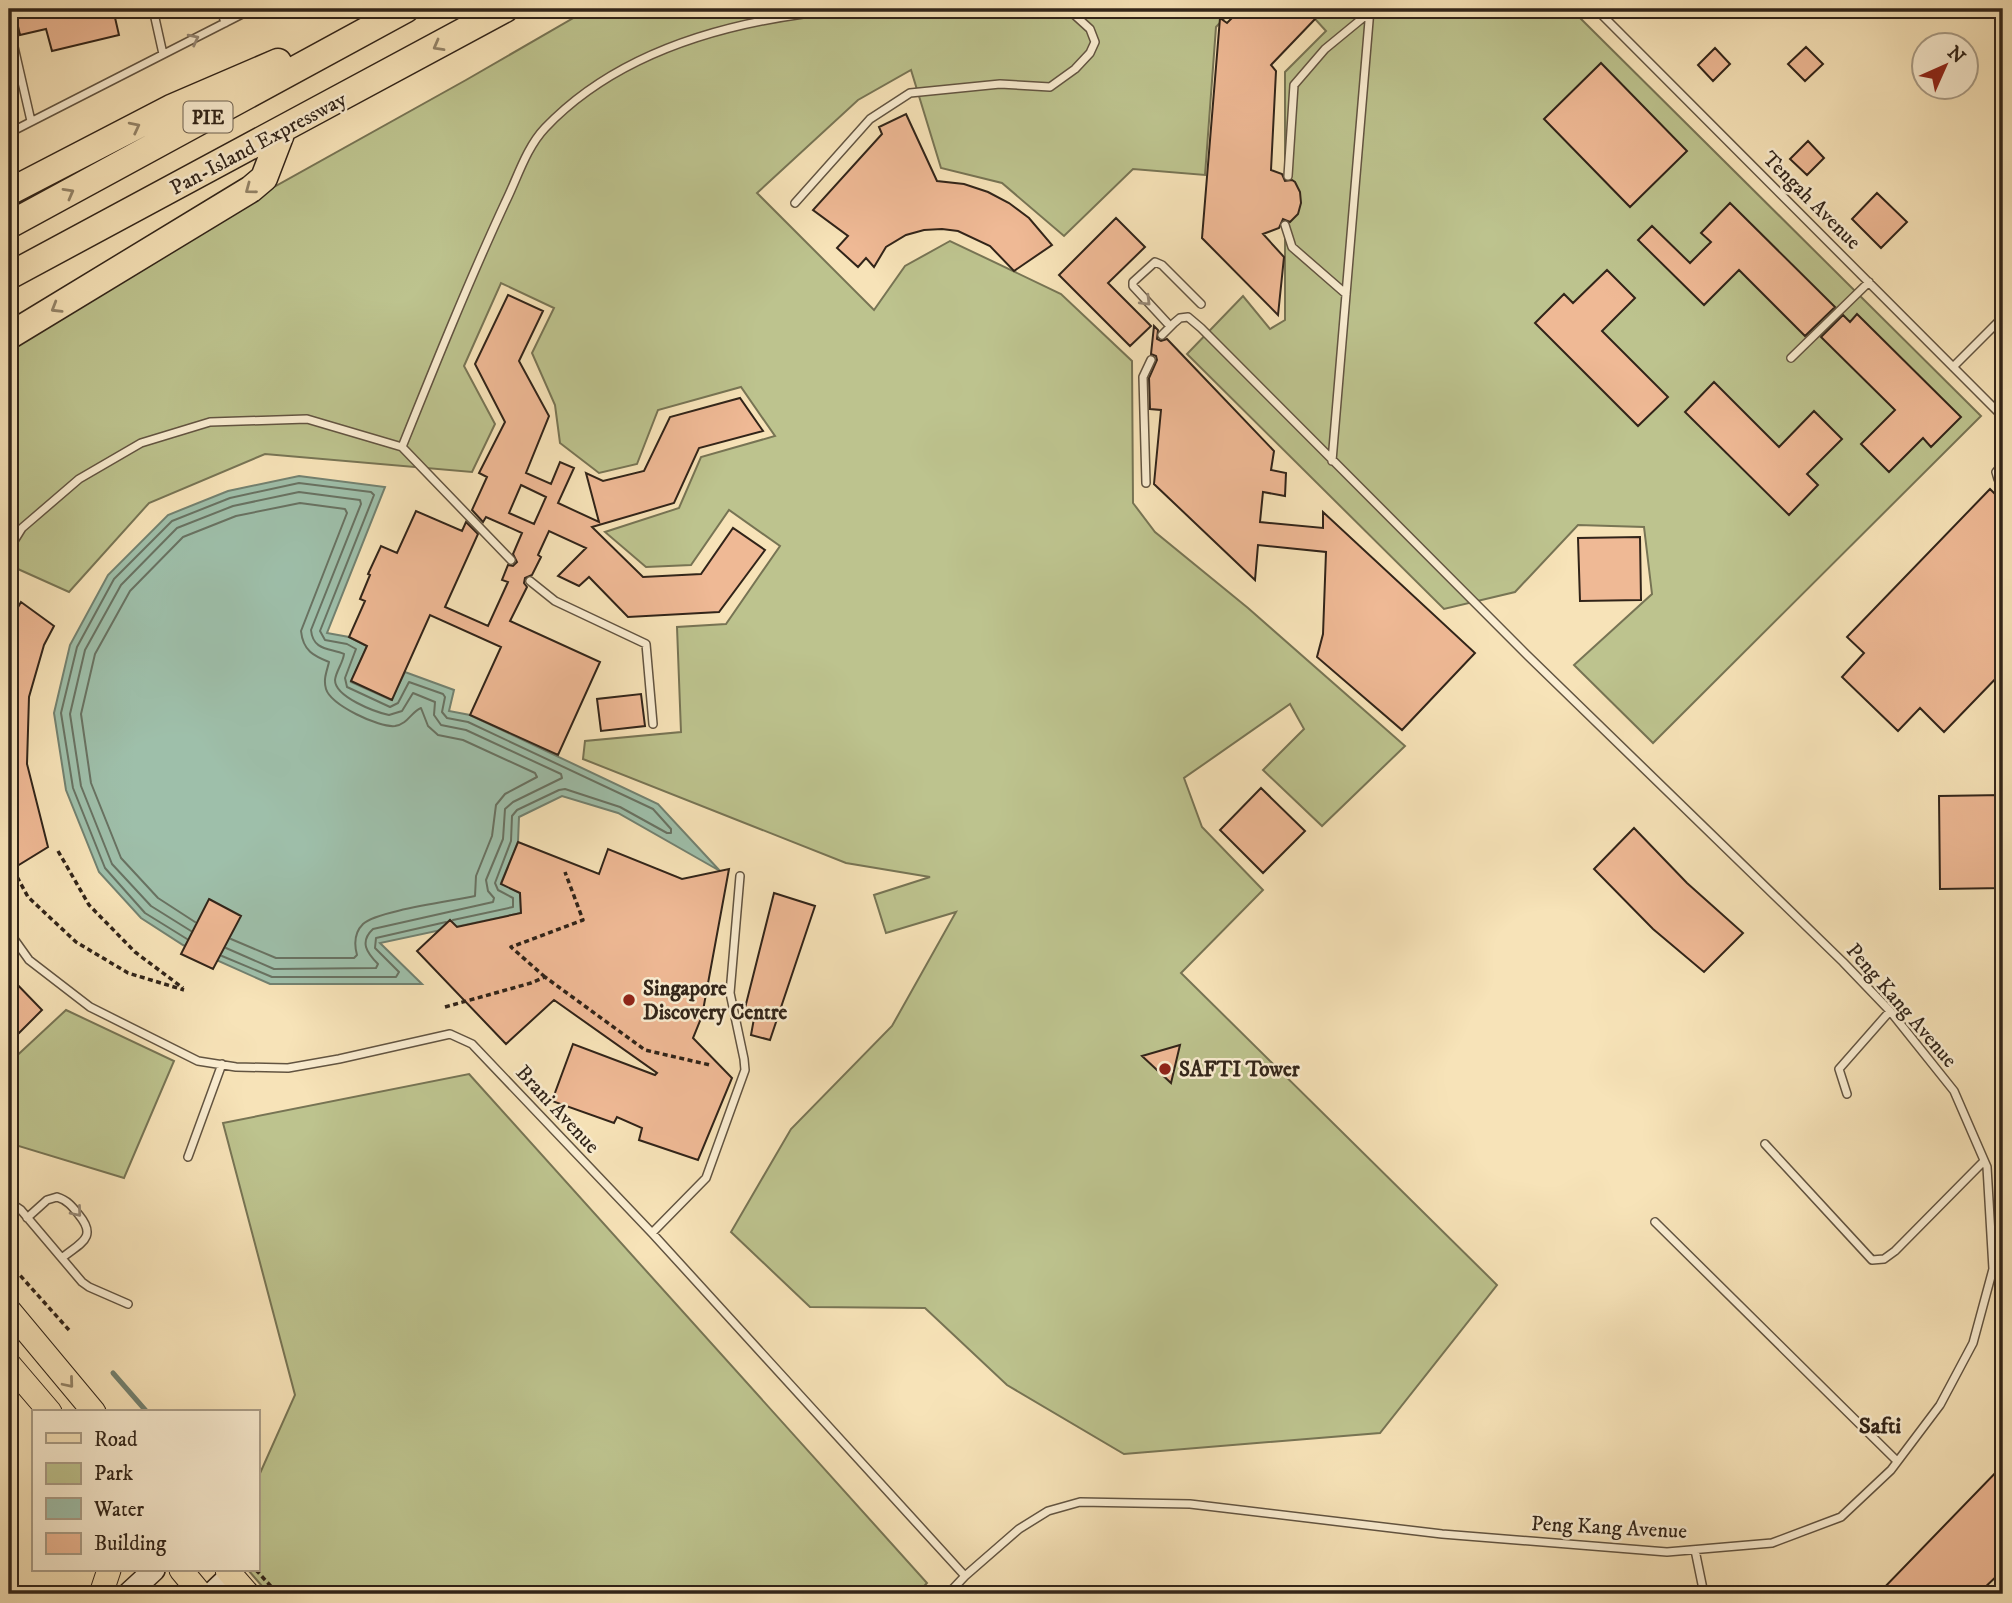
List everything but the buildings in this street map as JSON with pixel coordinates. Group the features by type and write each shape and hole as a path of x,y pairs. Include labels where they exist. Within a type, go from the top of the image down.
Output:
{"highway":[{"path":"9,192 171,108 400,9"},
{"name":"PIE","path":"9,225 406,9"},
{"name":"Pan-Island Expressway","path":"9,276 505,9"},
{"path":"9,336 251,189 264,178 282,131"}],"main road":[{"path":"9,1310 92,1410"},
{"path":"9,1364 48,1410"},
{"path":"101,1594 108,1572"},
{"path":"128,1594 152,1572"},
{"path":"183,1572 201,1594"},
{"path":"211,1594 229,1572 248,1594"}],"lane":[{"path":"153,9 163,54"},
{"path":"220,9 225,23"},
{"path":"9,133 252,9"},
{"path":"402,447 496,223 530,150 543,130 580,96 666,48 700,35 750,23 849,9"},
{"path":"795,203 870,119 910,93 1000,84 1050,87 1076,69 1095,43 1090,29 1068,9"},
{"name":"Tengah Avenue","path":"1596,9 2003,417"},
{"path":"1288,177 1294,85 1325,49 1370,10"},
{"path":"1332,461 1370,10"},
{"path":"9,25 31,121"},
{"path":"1285,225 1292,247 1346,294"},
{"path":"1162,335 1170,326 1133,286 1133,282 1151,264 1155,262 1162,265 1201,304"},
{"path":"1791,358 1868,282"},
{"name":"Peng Kang Avenue","path":"948,1594 965,1576 1029,1523 1048,1511 1080,1502 1190,1504 1442,1534 1667,1552 1772,1543 1841,1517 1897,1461 1940,1405 1973,1343 1993,1269 1987,1167 1954,1091 1890,1011 1332,461 1201,328 1188,317 1181,318 1170,326"},
{"path":"1953,367 2003,317"},
{"path":"1146,483 1143,377 1151,359"},
{"path":"9,549 22,528 79,479 141,443 210,422 307,419 402,447 511,560"},
{"path":"2003,464 1996,476 2003,484"},
{"path":"530,580 555,601 646,644 653,724"},
{"path":"652,1233 706,1178 745,1070 730,993 740,876"},
{"name":"Brani Avenue","path":"9,932 30,960 90,1007 198,1061 236,1067 288,1068 450,1034 472,1044 652,1233 965,1576"},
{"path":"1847,1094 1839,1069 1890,1011"},
{"path":"188,1157 222,1064"},
{"path":"1765,1143 1872,1260 1884,1259 1895,1251 1984,1161"},
{"path":"27,1218 47,1200 57,1197 69,1203 87,1224 89,1231 86,1238 62,1258"},
{"path":"9,1202 27,1218 89,1287 128,1304"},
{"path":"1654,1222 1897,1461"},
{"path":"1993,1269 2003,1268"},
{"path":"1695,1550 1704,1594"}],"path":[{"path":"9,862 28,897 76,943 128,973 184,990 135,951 89,905 58,851"},
{"path":"565,872 583,920 511,947 544,977 645,1050 710,1065"},
{"path":"445,1007 544,977"},
{"path":"9,1264 69,1329"},
{"path":"258,1572 278,1594"}],"green space":[{"path":"589,9 1233,9 1216,27 1205,175 1133,169 1064,236 1002,183 941,168 911,70 858,100 757,193 874,310 905,266 950,241 1061,294 1132,361 1133,503 1155,532 1248,608 1405,746 1322,826 1263,770 1304,729 1290,704 1184,778 1202,827 1263,890 1181,973 1497,1285 1380,1433 1124,1454 1007,1385 925,1308 810,1307 731,1232 791,1129 892,1026 956,912 886,933 874,895 930,877 846,863 583,759 585,741 681,732 677,627 726,624 780,546 729,510 691,565 646,567 605,532 679,508 701,457 775,436 741,387 658,410 637,464 599,473 560,443 555,405 532,353 554,308 501,283 464,366 495,424 472,472 265,454 149,503 69,592 9,565 9,324 136,264"},
{"path":"1306,9 1571,9 1981,416 1653,743 1574,665 1652,594 1644,527 1578,525 1515,592 1444,609 1187,354 1243,296 1270,329 1285,320 1285,72 1326,31"},
{"path":"66,1010 174,1061 124,1178 19,1146 9,1155 9,1063"},
{"path":"469,1074 927,1583 917,1594 269,1594 250,1572 259,1572 259,1476 295,1395 223,1123"}],"water":[{"path":"299,476 385,487 327,633 349,637 367,646 351,682 391,700 405,672 454,690 449,711 470,715 658,804 720,871 618,813 562,796 519,817 518,842 501,883 520,893 521,913 380,943 422,984 270,984 183,945 141,918 99,872 66,790 54,713 70,645 108,575 168,515 228,491"}],"waterway":[{"path":"113,1373 145,1410"}],"place":[{"name":"Singapore Discovery Centre","path":"629,1000"},
{"name":"SAFTI Tower","path":"1165,1069"}],"district":[{"name":"Safti","path":"1880,1425"}]}
